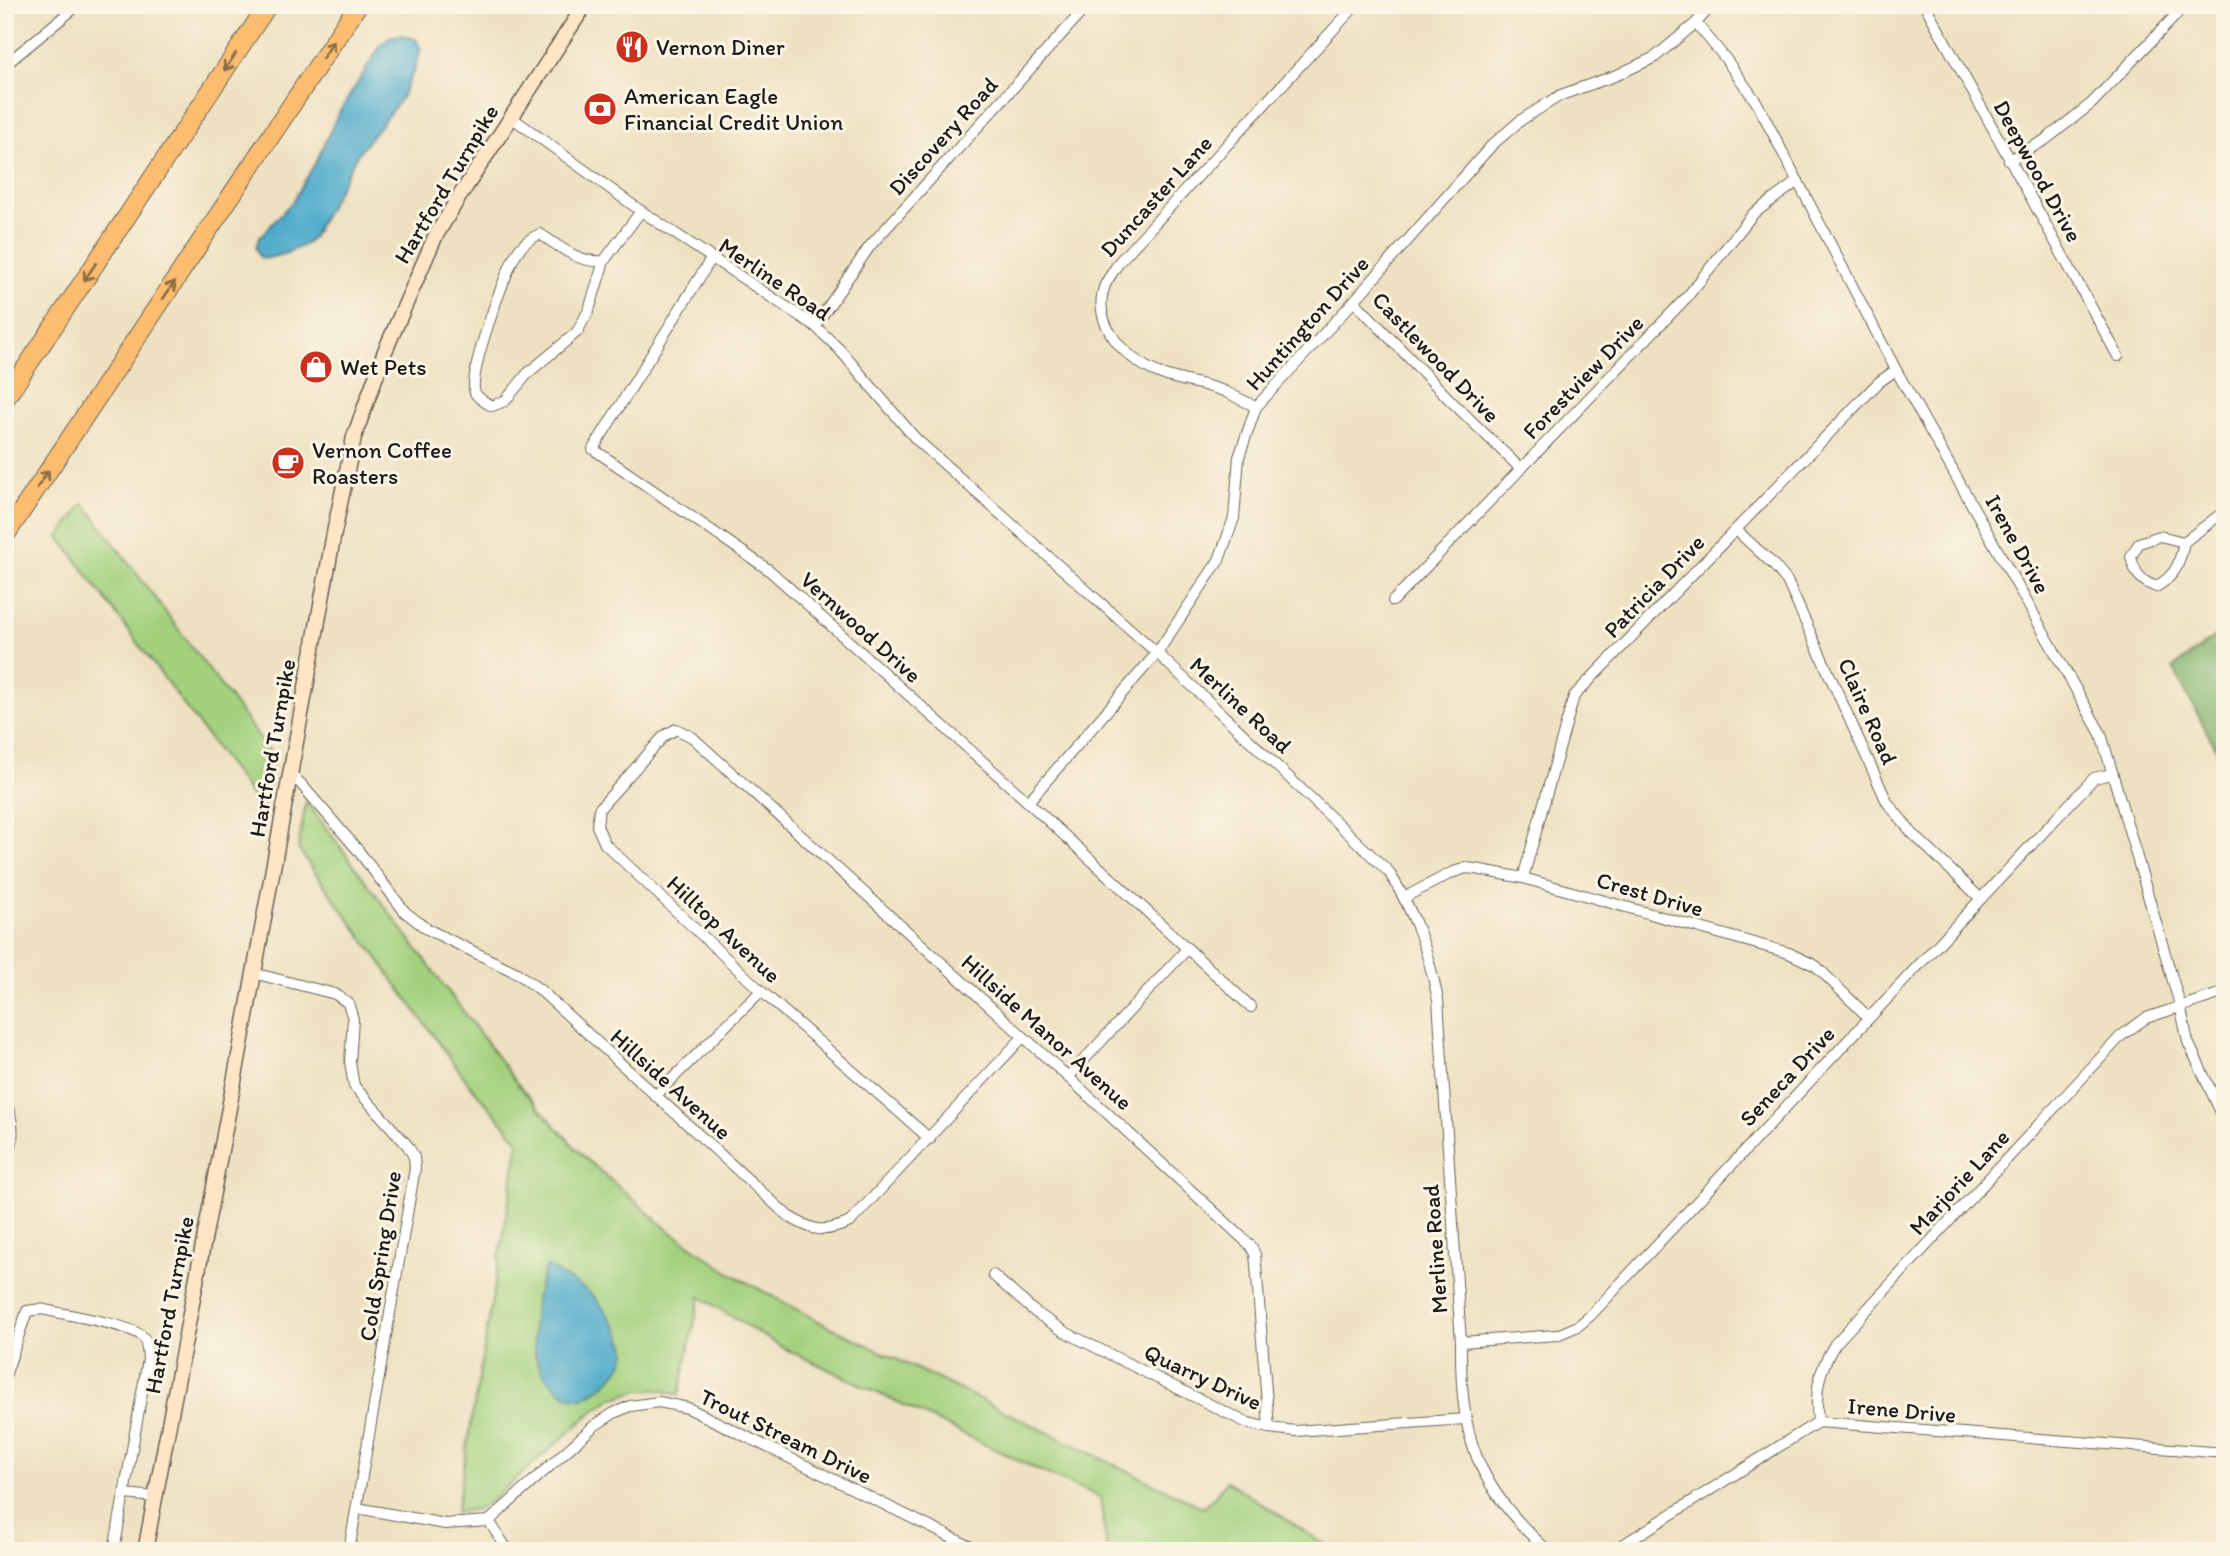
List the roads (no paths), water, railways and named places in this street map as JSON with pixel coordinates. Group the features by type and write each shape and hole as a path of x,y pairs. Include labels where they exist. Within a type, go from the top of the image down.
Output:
{"highway":[{"path":"5,399 268,5"},
{"path":"5,536 358,5"}],"main road":[{"name":"Hartford Turnpike","path":"145,1551 354,437 404,305 435,237 585,5"}],"street":[{"path":"5,65 78,5"},
{"name":"Discovery Road","path":"815,326 870,246 1088,5"},
{"name":"Duncaster Lane","path":"1255,407 1225,392 1162,375 1140,365 1116,343 1105,323 1102,306 1105,286 1119,262 1356,5"},
{"name":"Huntington Drive","path":"1028,802 1157,653 1219,560 1234,518 1239,457 1255,407 1492,145 1521,120 1561,95 1618,75 1655,57 1696,23 1712,5"},
{"name":"Deepwood Drive","path":"1925,5 2118,356"},
{"path":"2009,160 2045,140 2091,104 2176,15 2181,5"},
{"name":"Irene Drive","path":"1696,23 1757,103 1896,370 2101,734 2180,1005 2188,1042 2225,1121"},
{"name":"Merline Road","path":"511,117 641,211 815,326 840,350 916,439 1157,653 1389,872 1415,916 1430,959 1438,1000 1465,1419 1476,1456 1494,1491 1514,1518 1548,1551"},
{"name":"Forestview Drive","path":"1393,601 1687,297 1753,214 1798,181"},
{"path":"604,261 578,259 541,234 529,238 517,252 499,291 474,374 474,391 483,401 492,406 505,401 528,373 577,332 589,310 604,261 641,211"},
{"name":"Vernwood Drive","path":"711,259 593,449 769,570 1251,1007"},
{"name":"Castlewood Drive","path":"1354,300 1521,469"},
{"name":"Patricia Drive","path":"1523,878 1574,696 1879,382 1896,370"},
{"path":"2184,542 2160,536 2139,543 2131,557 2134,571 2144,582 2157,587 2171,577 2180,561 2184,542 2225,511"},
{"name":"Claire Road","path":"1737,530 1787,581 1887,802 1906,827 1980,898"},
{"name":"Hilltop Avenue","path":"677,729 664,737 600,809 597,826 605,844 761,991 930,1139"},
{"name":"Hillside Manor Avenue","path":"677,729 692,737 1250,1245 1255,1254 1269,1428"},
{"name":"Seneca Drive","path":"1461,1342 1557,1335 1578,1326 1605,1301 2094,778 2112,774"},
{"name":"Hillside Avenue","path":"291,775 302,784 357,849 405,912 428,929 517,973 540,990 788,1216 809,1229 835,1229 850,1222 1023,1037"},
{"name":"Crest Drive","path":"1405,897 1466,868 1523,878 1789,953 1816,966 1868,1017"},
{"path":"1068,1077 1186,950"},
{"name":"Cold Spring Drive","path":"253,973 335,994 348,1003 353,1019 350,1062 354,1086 408,1146 414,1157 415,1168 349,1551"},
{"path":"655,1096 761,991"},
{"name":"Marjorie Lane","path":"1818,1422 1818,1380 1823,1363 1835,1344 2121,1036 2146,1018 2225,992"},
{"path":"5,1101 12,1116 12,1149 5,1159"},
{"name":"Quarry Drive","path":"993,1275 1035,1312 1065,1332 1245,1422 1295,1431 1465,1419"},
{"path":"5,1376 27,1311 41,1309 96,1321 141,1335 146,1343 148,1359 114,1551"},
{"name":"Trout Stream Drive","path":"489,1521 594,1426 630,1405 659,1402 688,1408 979,1551"},
{"name":"Irene Drive","path":"1613,1551 1818,1422 2225,1453"},
{"path":"125,1494 155,1497"},
{"path":"357,1508 445,1524 489,1521 508,1551"}],"water":[{"path":"400,35 416,39 421,49 400,100 357,155 312,238 287,253 265,259 260,257 256,248 259,238 293,201 317,160 337,116 381,45 390,37"},
{"path":"546,1267 594,1297 614,1324 625,1347 624,1359 616,1373 583,1398 569,1396 558,1389 542,1371 536,1358 533,1336 535,1311"}],"place":[{"name":"Vernon Diner","path":"632,47"},
{"name":"American Eagle Financial Credit Union","path":"600,109"},
{"name":"Wet Pets","path":"316,367"},
{"name":"Vernon Coffee Roasters","path":"288,463"}]}
